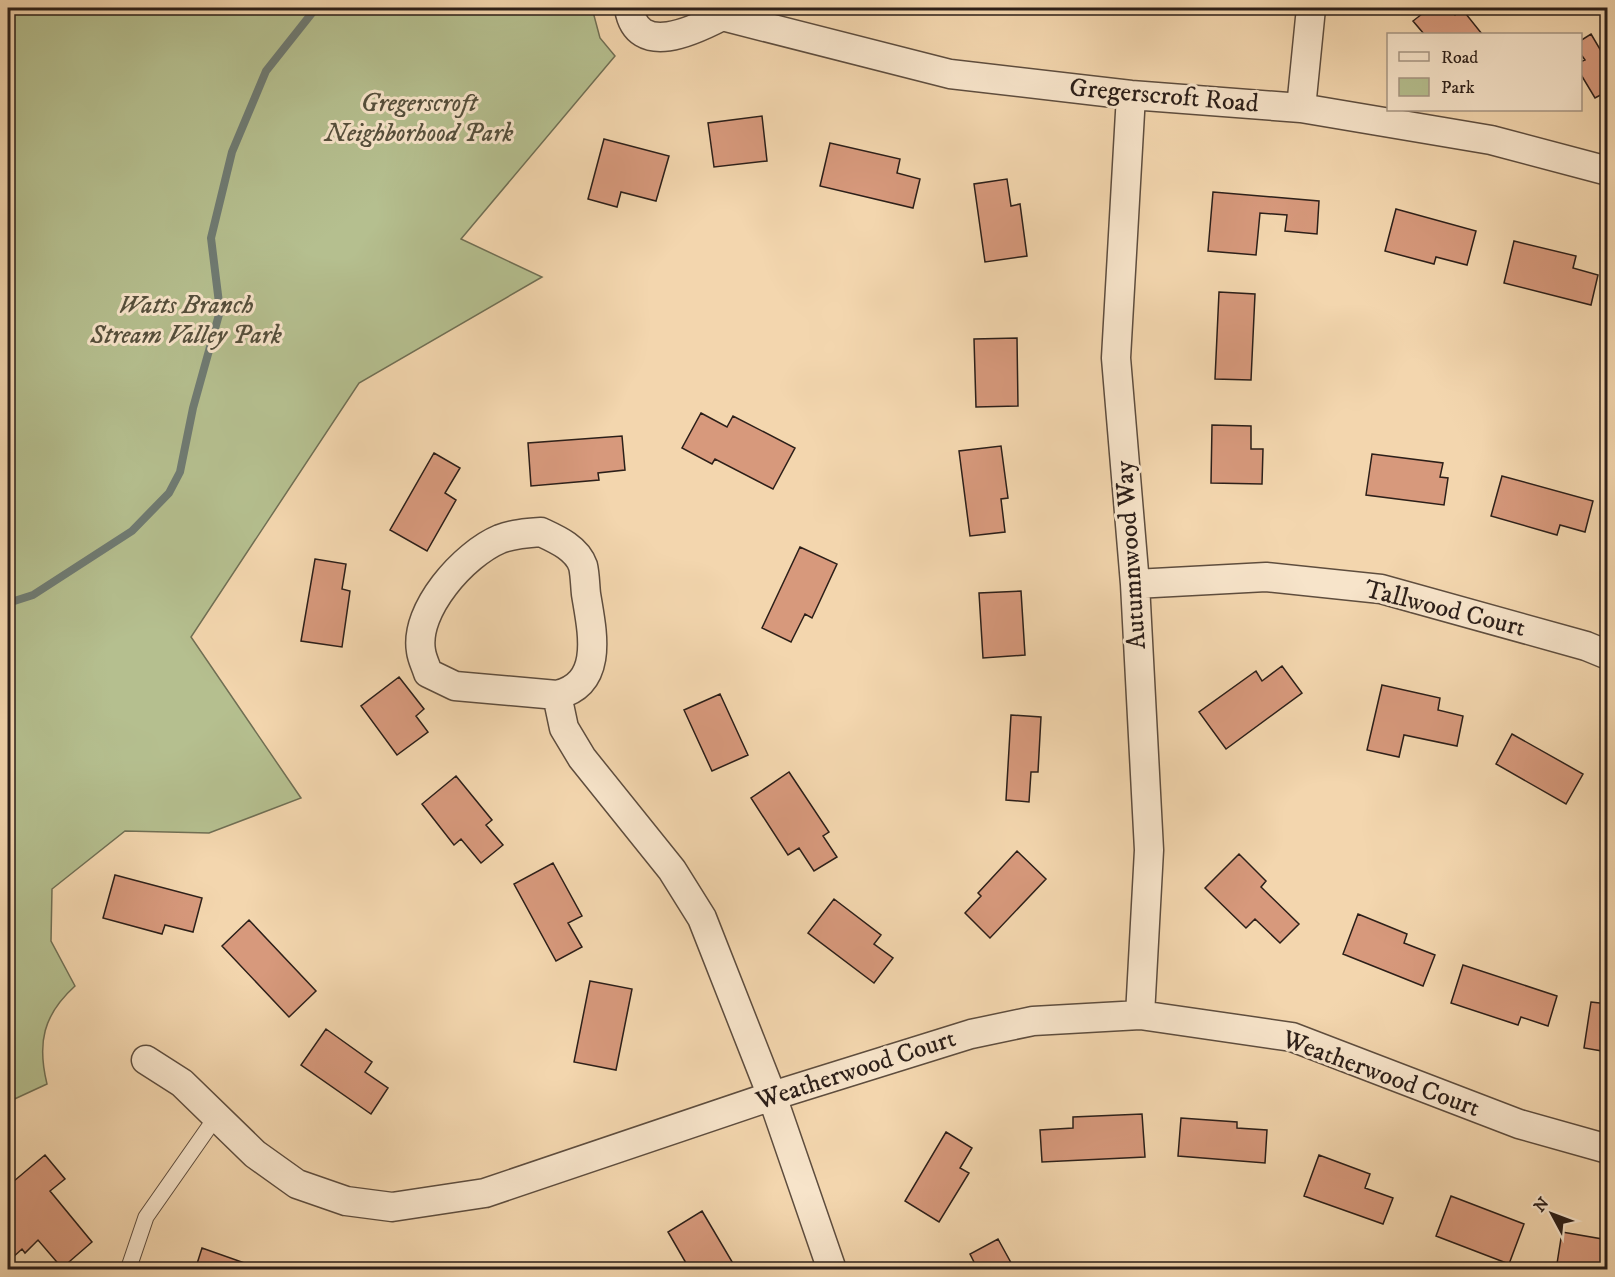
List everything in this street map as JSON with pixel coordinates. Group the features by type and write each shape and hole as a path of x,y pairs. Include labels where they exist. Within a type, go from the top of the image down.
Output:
{"street":[{"name":"Gregerscroft Road","path":"629,8 639,28 658,38 686,35 718,12 950,74 1131,95 1301,108 1491,140 1608,171"},
{"path":"1301,108 1311,8"},
{"name":"Autumnwood Way","path":"1131,95 1116,358 1135,584 1149,850 1140,1015"},
{"path":"541,532 562,542 583,565 593,632 592,650 584,681 571,692 557,695 456,686 428,673 420,650 431,604 451,576 498,540 517,534 541,532"},
{"name":"Tallwood Court","path":"1135,584 1266,577 1381,589 1586,646 1608,655"},
{"path":"557,695 564,728 582,758 672,870 702,918 772,1096 832,1269"},
{"name":"Weatherwood Court","path":"146,1060 182,1083 255,1154 297,1184 346,1201 392,1207 486,1193 772,1096 970,1034 1033,1021 1140,1015 1292,1037 1519,1124 1608,1149"}],"lane":[{"path":"128,1269 146,1217 216,1117"}],"green space":[{"name":"Watts Branch Stream Valley Park","path":"8,8 592,8 600,38 615,56 461,239 542,277 359,383 191,637 301,798 209,833 125,831 52,889 51,941 75,986 56,1008 45,1031 43,1055 47,1084 8,1102"}],"building":[{"path":"1417,8 1449,8 1455,15 1462,9 1481,33 1423,33 1413,21 1422,14"},
{"path":"1591,34 1601,51 1608,47 1608,91 1595,98 1582,76 1582,61 1585,60 1582,56 1582,40"},
{"path":"762,116 767,161 714,167 708,123"},
{"path":"604,139 669,156 656,201 621,192 617,207 588,199"},
{"path":"830,143 900,159 897,173 920,179 913,208 820,186"},
{"path":"1007,179 1011,206 1020,204 1027,256 985,262 974,184"},
{"path":"1213,192 1319,201 1317,234 1285,231 1287,215 1260,213 1256,255 1208,251"},
{"path":"1396,209 1476,231 1467,265 1436,257 1434,264 1385,251"},
{"path":"1514,241 1576,256 1573,268 1598,275 1591,305 1504,283"},
{"path":"1219,292 1255,294 1251,380 1215,379"},
{"path":"1017,338 1018,406 976,407 974,339"},
{"path":"701,413 727,427 733,416 795,448 773,489 715,459 712,464 682,448"},
{"path":"1212,425 1251,426 1251,449 1263,449 1262,484 1211,483"},
{"path":"622,436 625,470 598,473 599,480 531,486 528,443"},
{"path":"1001,446 1008,498 1001,499 1005,532 970,536 959,451"},
{"path":"434,453 460,468 445,493 456,500 427,551 390,530"},
{"path":"1372,454 1443,463 1440,477 1448,478 1444,505 1366,495"},
{"path":"1502,476 1593,501 1585,532 1560,525 1557,535 1491,516"},
{"path":"800,547 837,564 812,618 805,614 791,642 762,628"},
{"path":"315,559 346,564 342,589 350,591 342,647 301,641"},
{"path":"1021,591 1025,655 983,658 979,593"},
{"path":"1282,666 1302,693 1226,749 1199,712 1256,671 1262,681"},
{"path":"399,677 424,709 416,716 428,732 397,755 361,706"},
{"path":"1382,685 1440,698 1438,710 1463,716 1457,746 1404,735 1399,757 1367,750"},
{"path":"720,694 748,755 712,771 684,710"},
{"path":"1011,715 1041,717 1038,772 1031,772 1029,802 1006,800"},
{"path":"1512,734 1583,774 1566,804 1496,764"},
{"path":"789,772 829,832 823,836 837,857 814,871 799,848 788,855 751,798"},
{"path":"456,776 492,820 486,825 503,845 481,863 461,839 454,845 422,804"},
{"path":"1017,851 1046,879 990,938 965,913 981,896 978,893"},
{"path":"1239,854 1266,881 1261,887 1299,924 1280,943 1255,919 1246,928 1205,888"},
{"path":"553,863 582,916 568,923 582,947 556,961 514,884"},
{"path":"115,875 202,898 193,932 165,925 162,934 103,918"},
{"path":"834,899 881,935 874,944 893,958 874,983 808,933"},
{"path":"1358,914 1407,934 1404,943 1435,955 1423,986 1343,954"},
{"path":"249,920 316,991 289,1017 222,946"},
{"path":"1463,965 1557,996 1548,1026 1521,1017 1518,1025 1451,1003"},
{"path":"590,981 632,989 616,1070 574,1062"},
{"path":"1591,1002 1608,1004 1608,1052 1584,1048"},
{"path":"326,1029 372,1062 365,1072 388,1088 371,1114 301,1065"},
{"path":"1142,1114 1145,1157 1042,1162 1040,1130 1073,1128 1073,1117"},
{"path":"1181,1118 1237,1122 1237,1128 1267,1130 1265,1163 1178,1156"},
{"path":"946,1132 972,1148 960,1168 969,1173 939,1222 905,1201"},
{"path":"45,1155 65,1179 50,1191 92,1242 62,1268 38,1240 25,1253 22,1249 11,1259 8,1258 8,1186"},
{"path":"1319,1155 1370,1174 1365,1188 1393,1198 1383,1224 1304,1196"},
{"path":"1451,1196 1524,1224 1509,1264 1436,1236"},
{"path":"702,1211 734,1265 727,1270 690,1270 668,1232"},
{"path":"1562,1232 1608,1240 1608,1270 1556,1270"},
{"path":"998,1239 1015,1270 978,1270 970,1254"},
{"path":"202,1248 256,1267 255,1270 195,1270"},
{"path":"562,1265 563,1270 532,1269"}],"waterway":[{"path":"8,603 33,595 132,531 169,493 180,472 193,408 220,311 211,238 232,152 266,71 316,8"}],"park label":[{"name":"Gregerscroft Neighborhood Park","path":"419,118"}]}
